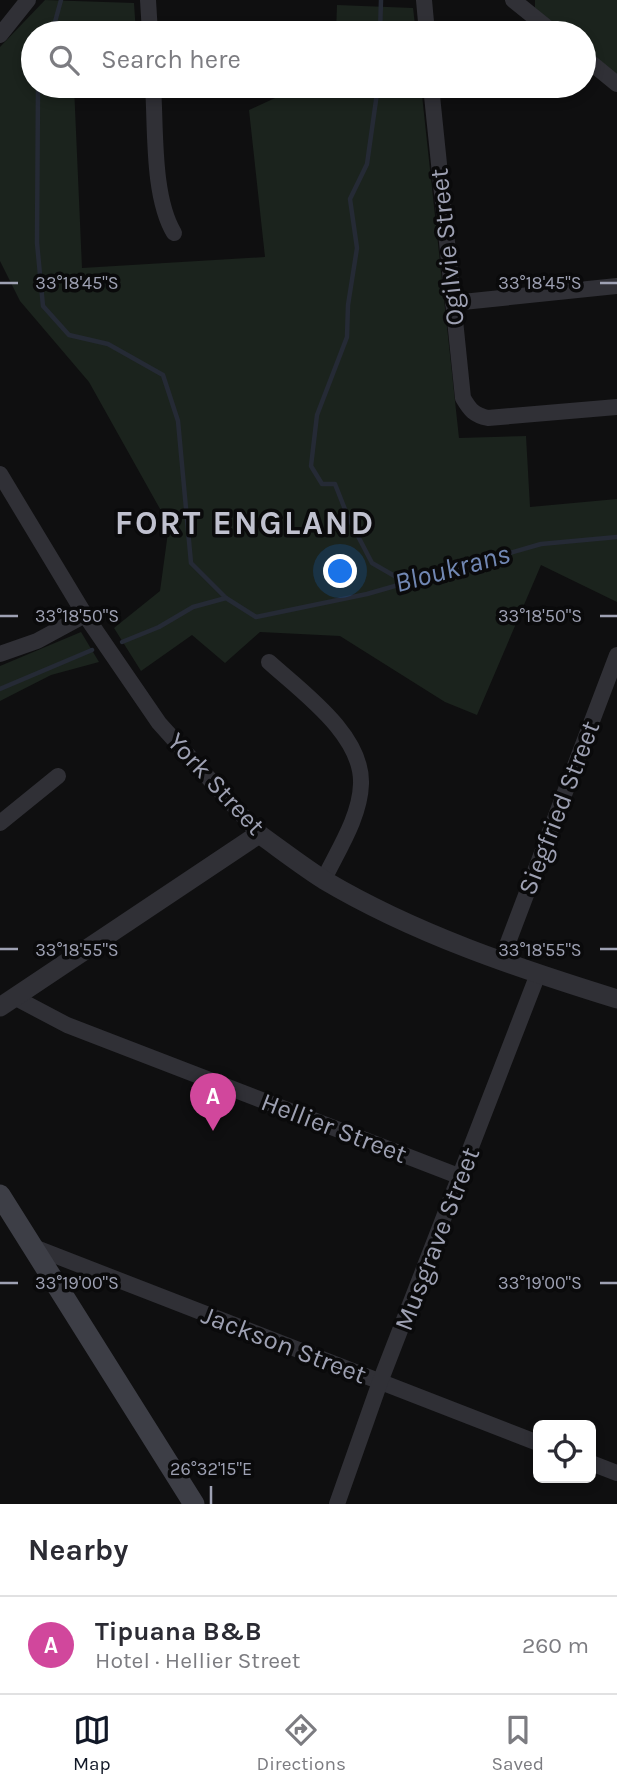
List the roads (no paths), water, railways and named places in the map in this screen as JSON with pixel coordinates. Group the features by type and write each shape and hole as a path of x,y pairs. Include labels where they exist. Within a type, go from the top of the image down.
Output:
{"main road":[{"path":"0,1195 194,1504"}],"street":[{"path":"0,34 28,0"},
{"path":"148,0 149,21"},
{"path":"424,0 426,21"},
{"path":"513,0 539,21"},
{"path":"596,67 617,84"},
{"path":"154,98 160,183 166,218 174,233"},
{"name":"Ogilvie Street","path":"432,98 463,398 468,407 476,416 488,418 617,407"},
{"path":"453,303 617,286"},
{"name":"York Street","path":"0,474 85,615 159,723 258,834 324,879 383,911 501,961 617,999"},
{"path":"0,654 37,641 85,615"},
{"name":"Siegfried Street","path":"501,961 616,660"},
{"path":"269,662 345,734 355,749 361,783 356,804 349,828 324,879"},
{"path":"0,823 58,776"},
{"path":"7,1002 258,834"},
{"name":"Musgrave Street","path":"337,1504 380,1382 538,974"},
{"name":"Hellier Street","path":"7,1002 461,1177"},
{"name":"Jackson Street","path":"31,1246 533,1441"},
{"path":"596,1465 617,1473"}],"waterway":[{"name":"Bloukrans","path":"55,21 61,0"},
{"path":"380,21 381,0"},
{"name":"Bloukrans","path":"38,98 37,243 43,306 69,335 108,344 163,375 178,421 191,563 226,598 256,617 367,594 541,544 617,537"},
{"path":"376,98 367,164 350,199 357,248 348,305 347,337 317,415 311,466 322,484 335,484 348,517 372,563 405,582"},
{"path":"122,642 159,627 193,607 226,598"},
{"path":"0,689 92,650"}],"place":[{"name":"Tipuana B&B","path":"213,1131"}],"district":[{"name":"FORT ENGLAND","path":"245,523"}]}
